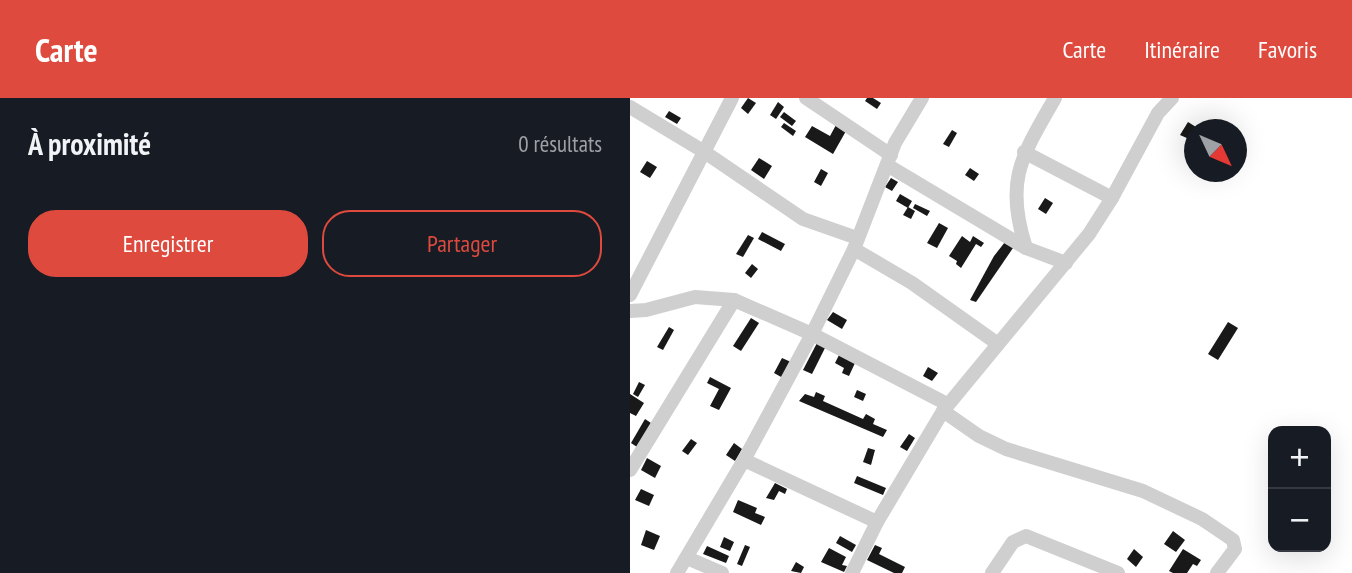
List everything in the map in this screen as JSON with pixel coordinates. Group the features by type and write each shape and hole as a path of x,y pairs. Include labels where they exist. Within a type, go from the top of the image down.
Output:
{"street":[{"path":"630,295 732,98"},
{"path":"806,98 889,160 1026,248 1066,263"},
{"path":"677,573 744,460 812,334 855,244 909,117 922,98"},
{"path":"1026,248 1014,198 1018,171 1024,152 1055,98"},
{"path":"852,573 877,522 945,408 1089,234 1112,198 1164,98"},
{"path":"1158,113 1172,98"},
{"path":"630,107 703,151 803,219 855,244 998,345"},
{"path":"1024,152 1112,198"},
{"path":"630,311 646,310 695,297 734,300 812,334 945,408 979,436 1006,449 1143,491 1202,519 1236,544 1236,549 1217,573"},
{"path":"630,470 734,300"},
{"path":"744,460 877,522"},
{"path":"992,573 1013,542 1026,536 1118,573"},
{"path":"687,558 722,573"}],"building":[{"path":"748,98 756,103 748,114 741,108"},
{"path":"867,98 881,103 877,109 865,101"},
{"path":"778,102 784,107 776,119 770,115"},
{"path":"669,111 681,118 677,124 665,117"},
{"path":"784,112 796,121 792,126 780,117"},
{"path":"784,123 796,131 793,136 781,127"},
{"path":"836,125 846,131 833,154 805,137 812,126 830,136"},
{"path":"952,130 957,133 949,147 943,144"},
{"path":"759,158 772,166 764,179 751,170"},
{"path":"647,161 657,167 650,178 640,172"},
{"path":"970,168 979,174 974,181 965,175"},
{"path":"821,169 828,173 821,186 814,182"},
{"path":"891,178 898,182 892,191 885,187"},
{"path":"900,194 912,201 908,208 896,201"},
{"path":"1045,198 1053,203 1046,214 1038,209"},
{"path":"915,204 930,211 927,216 913,208"},
{"path":"908,207 915,211 911,219 903,215"},
{"path":"939,223 948,228 937,248 927,243"},
{"path":"762,232 785,244 781,251 758,239"},
{"path":"748,235 754,238 743,257 736,254"},
{"path":"962,236 970,242 973,236 984,243 981,247 976,244 961,268 956,264 957,261 949,256"},
{"path":"1005,242 1013,248 976,302 970,300 994,256"},
{"path":"752,264 758,269 751,278 745,273"},
{"path":"833,312 847,320 842,329 827,320"},
{"path":"751,318 759,323 741,351 733,346"},
{"path":"1228,322 1238,328 1218,360 1208,354"},
{"path":"669,327 674,330 663,350 657,347"},
{"path":"818,341 826,346 812,374 803,370"},
{"path":"839,355 855,363 849,376 842,373 844,368 835,363"},
{"path":"782,358 791,362 783,378 774,373"},
{"path":"928,367 938,373 932,381 923,376"},
{"path":"710,377 731,388 719,410 710,406 719,389 707,383"},
{"path":"639,382 645,385 638,397 633,394"},
{"path":"857,390 866,394 863,401 854,397"},
{"path":"816,392 825,396 823,401 863,419 866,414 875,419 873,424 887,430 883,437 799,401 805,394 814,397"},
{"path":"630,394 644,403 636,416 630,413"},
{"path":"645,419 651,423 637,447 631,443"},
{"path":"909,434 915,438 907,451 900,447"},
{"path":"691,439 697,443 688,455 682,451"},
{"path":"734,443 742,449 735,461 726,455"},
{"path":"868,448 875,450 871,465 863,462"},
{"path":"647,458 661,466 655,478 641,470"},
{"path":"857,476 886,488 883,495 854,483"},
{"path":"775,483 787,489 785,494 779,491 774,500 766,498"},
{"path":"641,489 654,495 649,506 635,500"},
{"path":"738,500 757,508 755,513 765,517 761,525 733,512"},
{"path":"646,530 660,536 654,550 641,545"},
{"path":"1173,531 1185,540 1176,552 1164,544"},
{"path":"840,536 856,545 852,552 836,543"},
{"path":"724,537 734,542 730,551 720,547"},
{"path":"745,545 750,547 742,566 737,564"},
{"path":"875,545 882,548 879,554 905,567 902,573 894,573 867,560"},
{"path":"707,546 729,556 726,563 703,554"},
{"path":"829,548 846,557 842,565 847,566 844,572 821,562"},
{"path":"1134,549 1143,557 1136,567 1127,559"},
{"path":"1183,549 1201,560 1197,566 1193,564 1187,573 1169,571"},
{"path":"796,562 804,567 801,573 791,571"}]}
